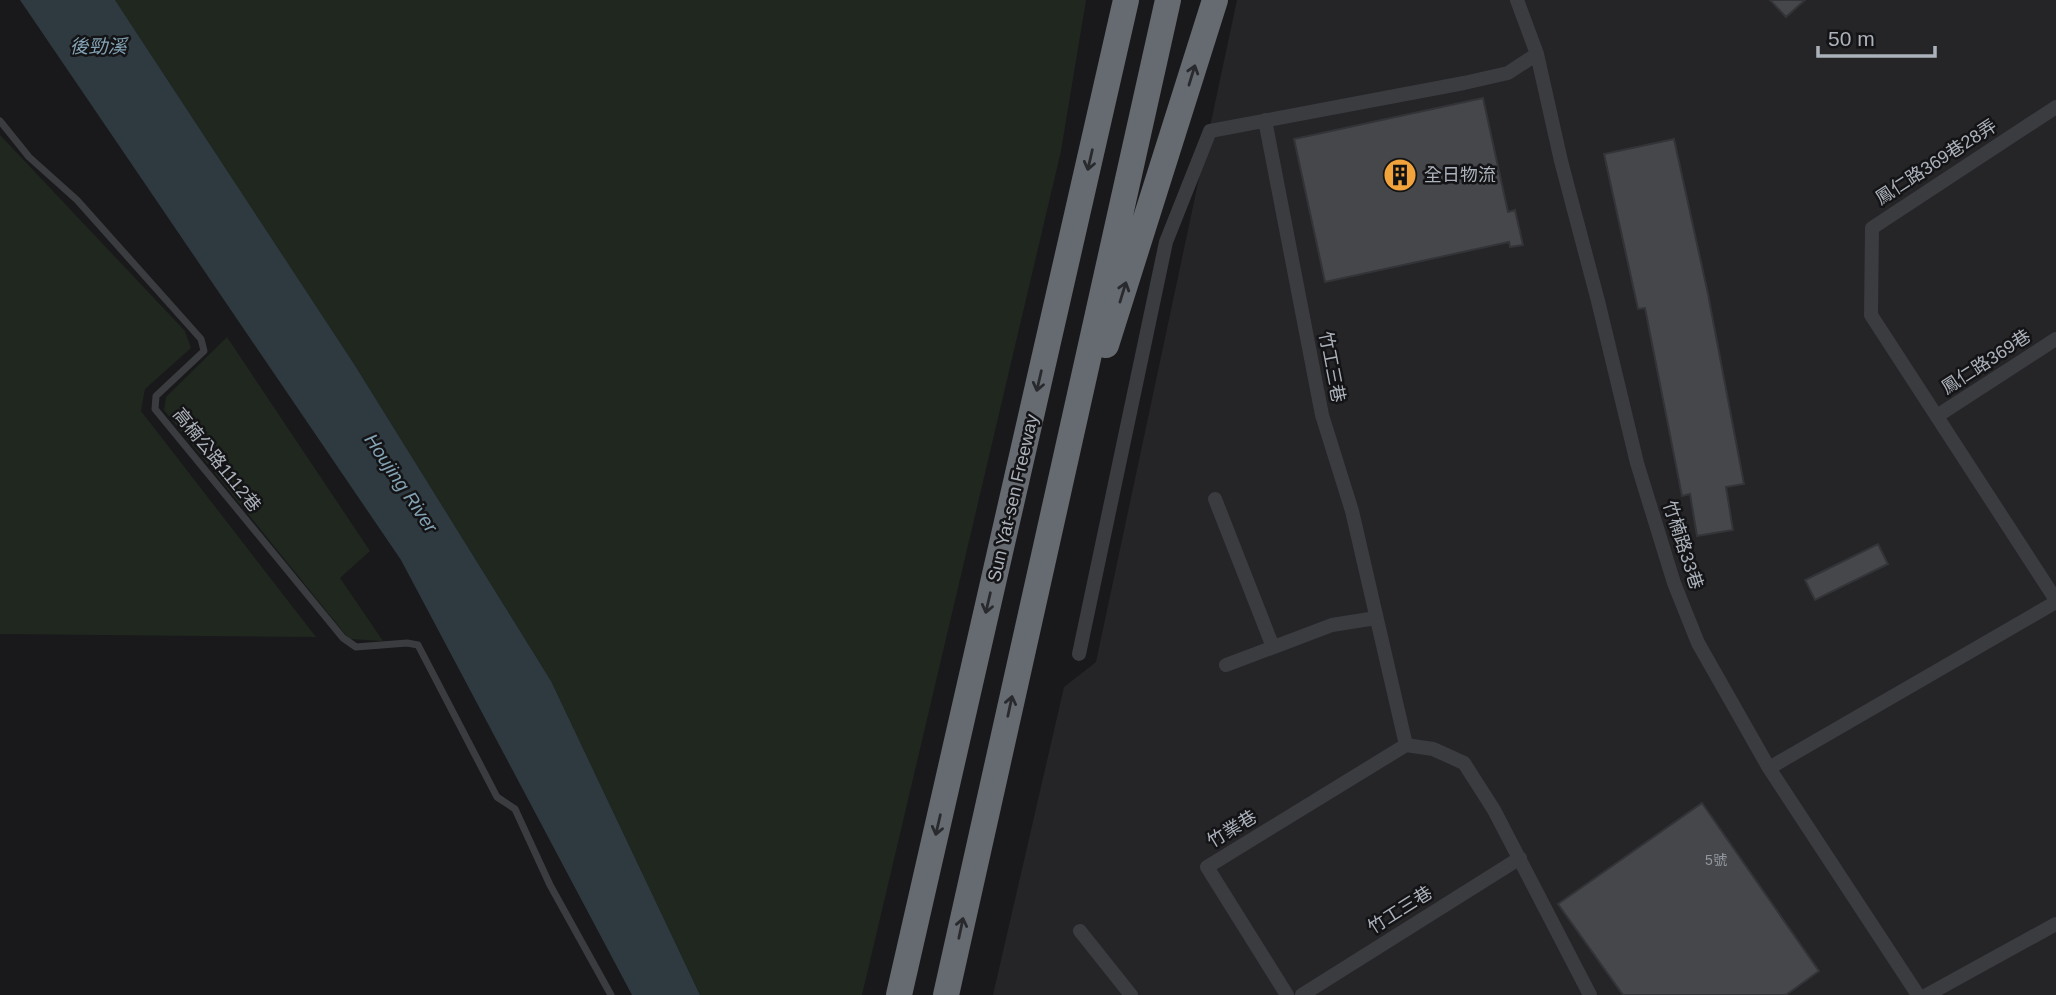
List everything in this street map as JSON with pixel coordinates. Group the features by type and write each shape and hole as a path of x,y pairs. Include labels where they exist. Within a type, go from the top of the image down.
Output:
{"highway":[{"path":"1105,93 1118,0"},
{"name":"Sun Yat-sen Freeway","path":"899,995 1126,0"},
{"path":"946,995 1168,0"},
{"path":"1045,544 1215,0"}],"street":[{"name":"竹楠路33巷","path":"1517,0 1536,54 1560,161 1598,301 1637,463 1674,583 1698,643 1769,768 1918,995"},
{"path":"1079,654 1166,242 1210,131 1508,73 1536,54"},
{"name":"鳳仁路369巷28弄","path":"1937,416 1871,315 1872,228 2056,107"},
{"name":"竹工三巷","path":"1265,120 1322,415 1352,511 1406,745"},
{"name":"鳳仁路369巷","path":"1937,416 2056,339"},
{"path":"1769,768 2056,601 1937,416"},
{"path":"1215,499 1273,648"},
{"path":"1226,665 1332,625 1376,618"},
{"path":"1406,745 1433,749 1464,763 1494,810 1590,995"},
{"name":"竹業巷","path":"1287,995 1207,867 1406,745"},
{"name":"竹工三巷","path":"1302,995 1520,858"},
{"path":"1927,995 2056,924"},
{"path":"1080,931 1131,995"}],"lane":[{"name":"高楠公路1112巷","path":"0,121 29,157 77,200 201,338 204,351 156,396 155,409 343,638 356,647 407,643 418,645 497,797 515,809 550,885 611,995"}],"shaded area":[{"path":"115,0 1086,0 1061,151 862,995 700,995 551,681 354,364"},
{"path":"1237,0 2056,0 2056,995 993,995 1064,687 1096,662"},
{"path":"0,135 185,331 191,348 145,389 141,411 316,637 0,634"},
{"path":"227,337 370,551 340,578 383,641 349,639 164,410 166,397"}],"water":[{"name":"後勁溪","path":"20,0 115,0 354,364 551,681 700,995 632,995 401,560"}],"building":[{"path":"1770,0 1805,0 1786,17"},
{"name":"全日物流","path":"1483,98 1508,212 1515,210 1523,245 1510,247 1509,242 1325,282 1294,139"},
{"path":"1674,139 1708,294 1744,484 1726,487 1733,530 1697,536 1690,494 1682,496 1645,308 1638,309 1604,154"},
{"path":"1878,544 1888,564 1815,600 1805,580"},
{"path":"1702,803 1819,971 1786,995 1623,995 1558,904"}],"place":[{"name":"全日物流","path":"1400,175"}],"water label":[{"name":"Houjing River","path":"401,483"}]}
